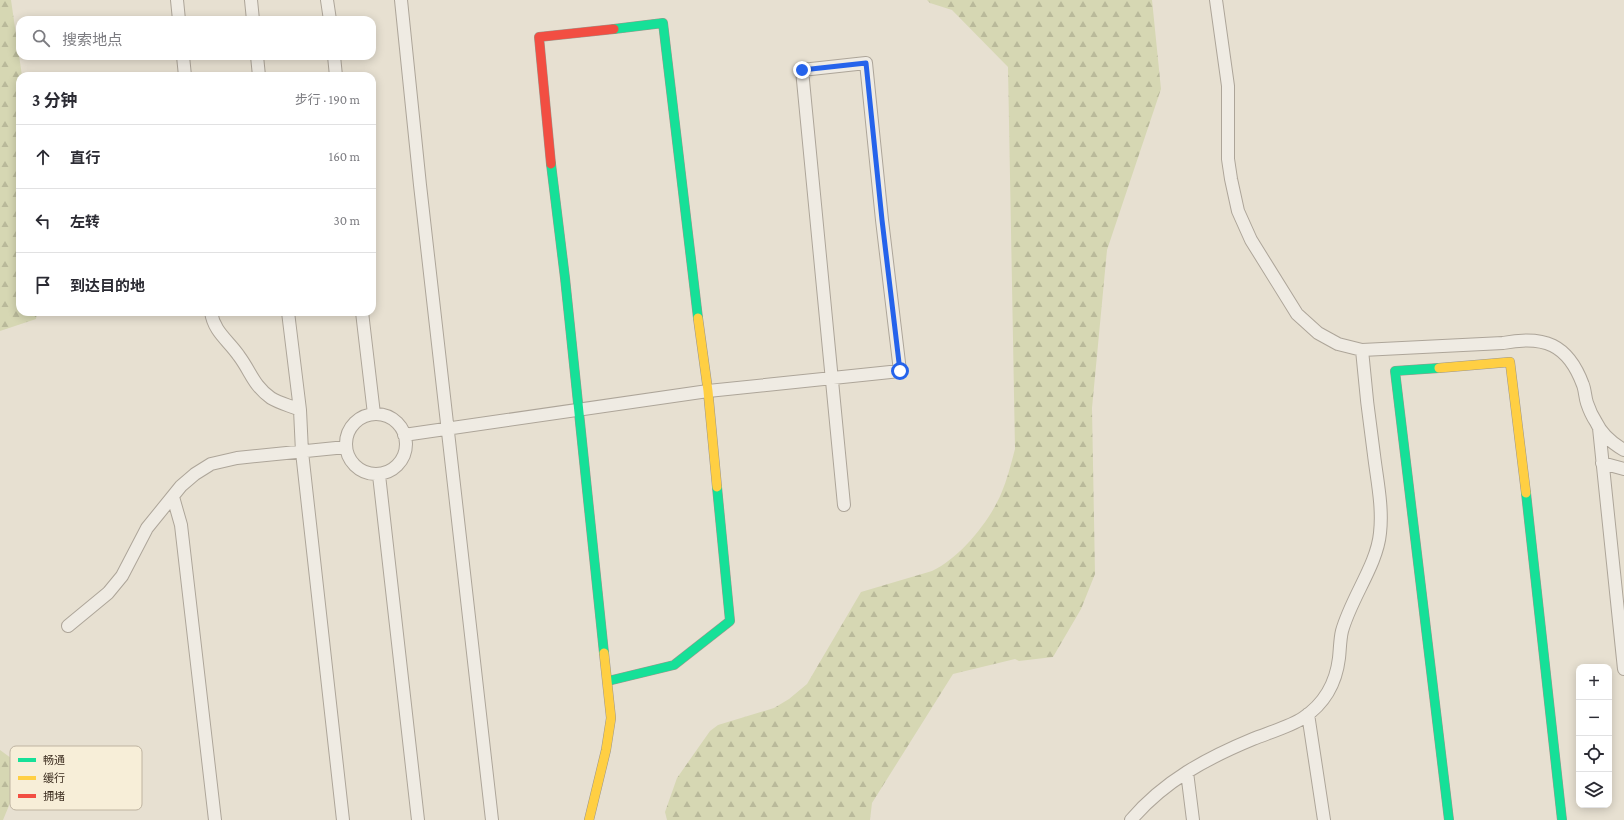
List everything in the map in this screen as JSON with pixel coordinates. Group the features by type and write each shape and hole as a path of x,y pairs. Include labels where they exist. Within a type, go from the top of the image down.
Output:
{"street":[{"path":"177,0 179,16"},
{"path":"251,0 253,16"},
{"path":"327,0 329,16"},
{"path":"401,0 492,820"},
{"path":"1216,0 1228,86 1228,159 1238,211 1251,240 1297,314 1318,333 1338,344 1362,350 1503,343 1516,340 1533,340 1547,343 1561,349 1569,357 1584,386 1586,402 1599,427 1605,436 1624,450"},
{"path":"589,820 610,731 611,718 579,409 550,156 539,37 663,23 690,258 708,391 730,621 674,665 608,681"},
{"path":"183,60 184,72"},
{"path":"257,60 259,72"},
{"path":"334,60 336,72"},
{"path":"404,435 518,420 579,409 708,391 831,378 900,371 882,220 866,63 802,70 831,378 844,505"},
{"path":"212,316 217,330 240,356 254,381 272,398 300,410"},
{"path":"288,316 300,410 302,452 343,820"},
{"path":"362,316 374,414"},
{"path":"1132,820 1146,803 1174,780 1231,749 1302,719 1318,706 1332,687 1339,660 1342,632 1352,603 1376,554 1380,533 1380,502 1362,350"},
{"path":"1449,820 1395,371 1510,362 1528,508 1562,820"},
{"path":"374,414 385,415 396,421 403,430 404,435 405,454 399,464 390,472 379,475 367,474 356,468 349,458 346,447 347,435 353,424 362,417 374,414"},
{"path":"1599,427 1624,669"},
{"path":"68,626 108,593 122,576 147,528 173,497 180,486 211,464 237,458 346,447"},
{"path":"1602,463 1624,469"},
{"path":"379,475 418,820"},
{"path":"173,497 181,525 215,820"},
{"path":"1308,714 1324,820"},
{"path":"1187,772 1194,820"}],"green space":[{"path":"0,0 11,0 16,35 16,60 20,60 21,72 16,72 16,316 36,316 36,319 0,331"},
{"path":"927,0 1152,0 1161,89 1107,250 1092,408 1095,574 1081,609 1053,657 1019,661 1015,659 953,674 872,803 870,820 667,820 665,812 677,778 710,731 718,725 774,708 789,699 807,684 861,592 932,571 943,565 963,548 981,527 996,505 1007,478 1015,449 1008,67 952,10 930,3"},
{"path":"0,750 10,757 10,803 3,820 0,820"}],"traffic: fast":[{"path":"614,29 663,23 698,318"},
{"path":"551,164 565,278 604,653"},
{"path":"1439,368 1395,371 1449,820"},
{"path":"608,681 674,665 730,621 717,487"},
{"path":"1526,493 1562,820"}],"traffic: slow":[{"path":"698,318 708,391 717,487"},
{"path":"1439,368 1510,362 1526,493"},
{"path":"589,820 606,750 611,718 604,653"}],"traffic: jam":[{"path":"551,164 539,37 614,29"}],"route":[{"path":"802,70 866,63 882,220 900,371"}]}
